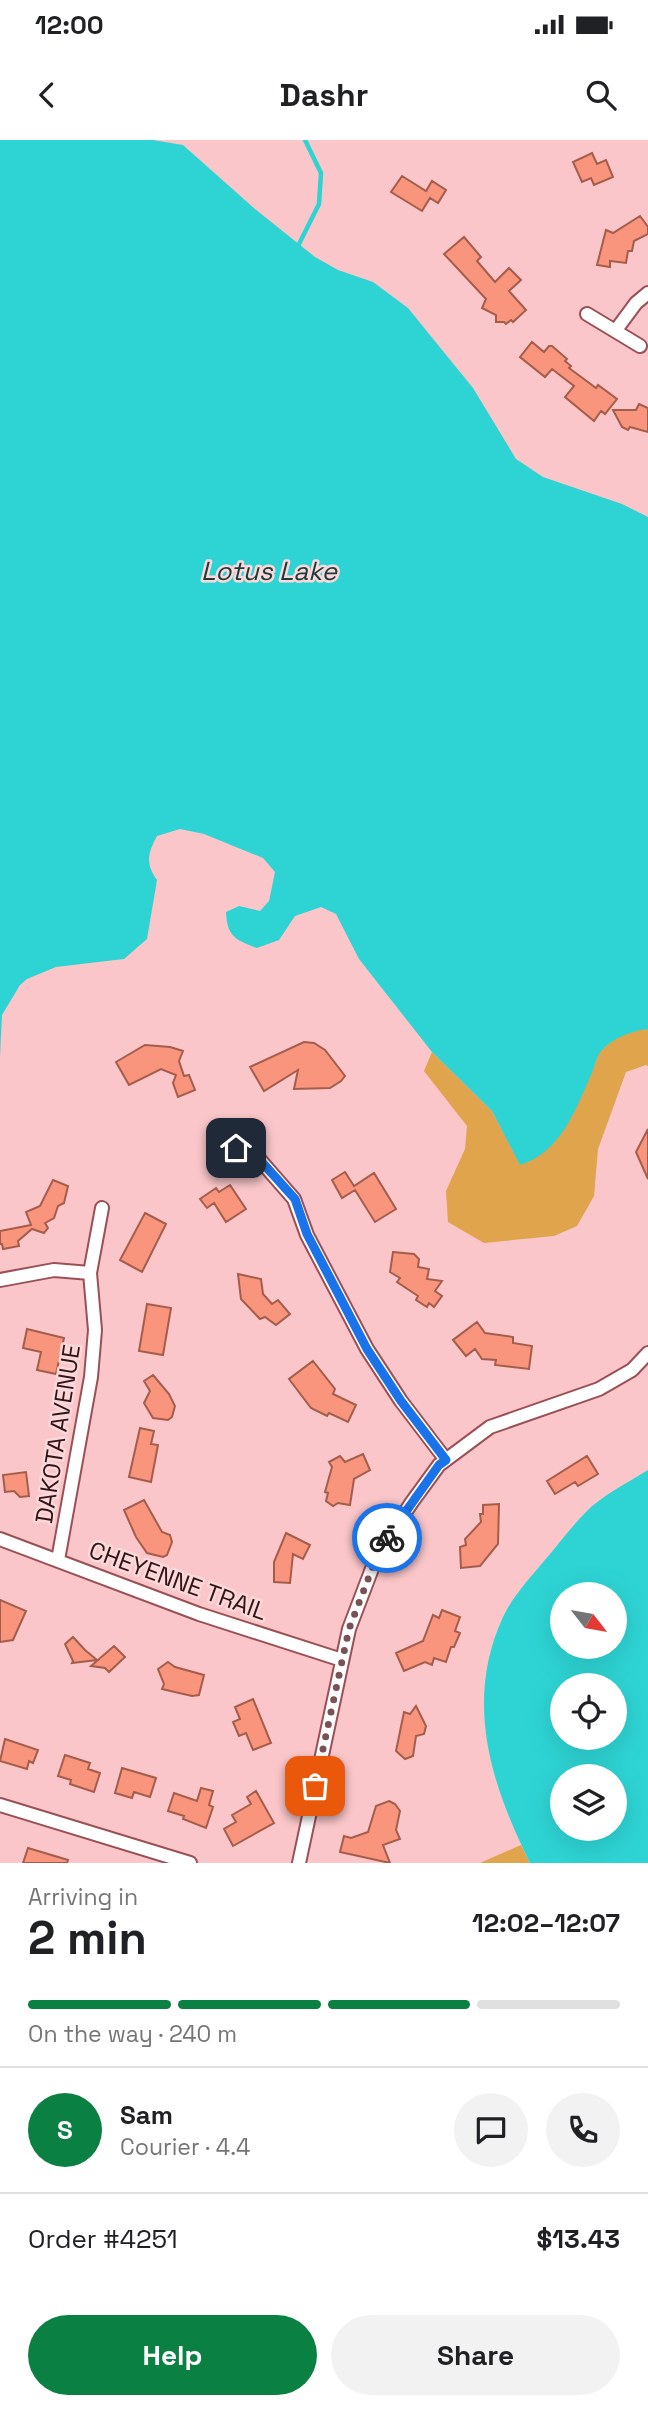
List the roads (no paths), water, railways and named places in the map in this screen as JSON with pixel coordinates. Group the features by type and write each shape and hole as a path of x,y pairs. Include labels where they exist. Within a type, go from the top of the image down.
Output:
{"street":[{"path":"617,330 636,303 648,293"},
{"path":"587,314 640,346"},
{"path":"236,1148 260,1160 295,1199 307,1234 367,1349 401,1401 446,1460"},
{"name":"DAKOTA AVENUE","path":"58,1560 91,1377 95,1330 90,1273 102,1208"},
{"path":"0,1280 54,1270 90,1273"},
{"path":"299,1863 349,1629 378,1553 412,1502 439,1465 489,1427 599,1389 632,1370 648,1353"},
{"name":"CHEYENNE TRAIL","path":"0,1539 199,1614 342,1660"},
{"path":"0,1805 190,1863"}],"water":[{"name":"Lotus Lake","path":"0,140 153,140 183,145 255,209 315,257 338,270 373,282 408,308 473,388 516,459 543,477 622,504 648,517 648,1030 622,1036 602,1050 565,1129 546,1151 534,1159 520,1165 492,1111 432,1052 359,959 336,914 321,907 295,916 279,940 257,948 243,942 230,932 226,912 239,906 260,911 269,901 275,872 263,858 204,834 180,829 157,836 150,853 149,863 157,880 147,939 124,959 56,967 27,979 20,985 2,1015 0,1057"},
{"path":"648,1470 648,1863 530,1863 504,1803 487,1742 485,1680 491,1649 503,1617 528,1581 586,1512"}],"waterway":[{"path":"298,250 319,204 321,173 305,140"}]}
